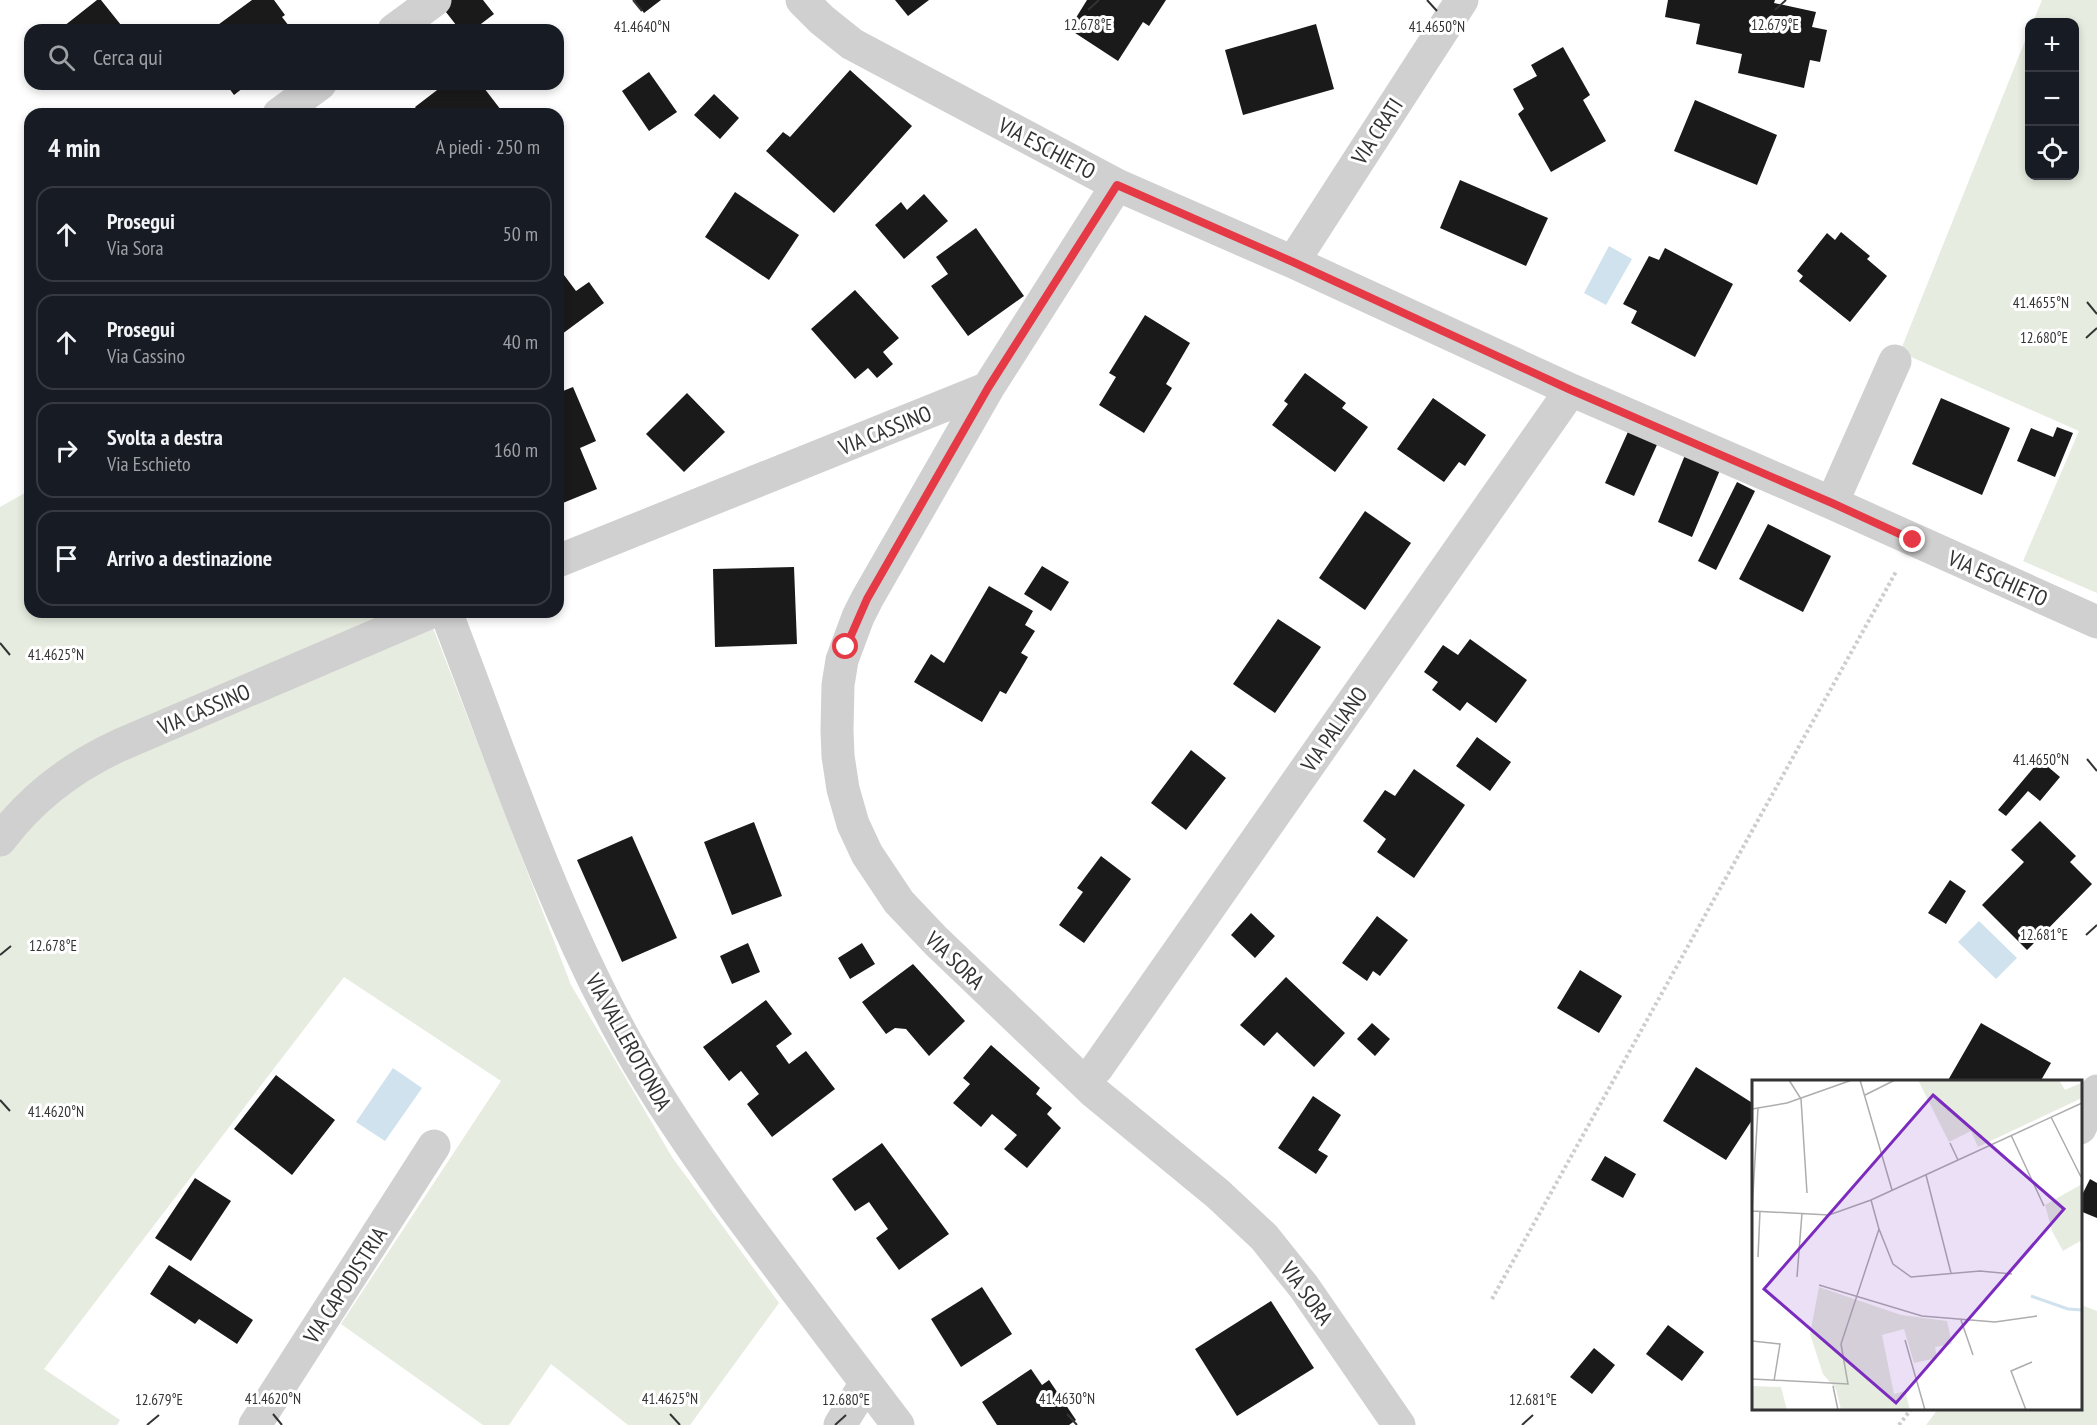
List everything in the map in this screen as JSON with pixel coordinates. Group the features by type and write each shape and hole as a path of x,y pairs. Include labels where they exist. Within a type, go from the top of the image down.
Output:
{"street":[{"path":"402,24 435,0"},
{"name":"VIA ESCHIETO","path":"802,0 832,29 852,44 1117,185 1293,262 1571,390 1832,503 2097,622"},
{"name":"VIA CRATI","path":"1293,262 1462,0"},
{"path":"287,108 312,90"},
{"path":"988,388 1117,185"},
{"path":"1832,503 1894,362"},
{"name":"VIA CASSINO","path":"564,559 988,388"},
{"name":"VIA SORA","path":"988,388 867,599 858,616 842,660 838,685 838,756 848,807 860,840 899,902 936,941 1094,1092 1218,1194 1264,1237 1304,1287 1399,1425"},
{"name":"VIA PALIANO","path":"1097,1068 1571,390"},
{"name":"VIA CASSINO","path":"0,840 42,794 88,761 131,740 417,618"},
{"name":"VIA VALLEROTONDA","path":"448,618 557,899 586,964 627,1043 673,1120 719,1186 898,1425"},
{"path":"2082,1124 2097,1091"},
{"name":"VIA CAPODISTRIA","path":"255,1425 434,1146"},
{"path":"840,1425 866,1383"}],"path":[{"path":"1492,1299 1913,540"},
{"path":"1899,1425 1910,1410"}],"shaded area":[{"path":"2042,0 2097,0 2097,593 2023,561 2079,431 1900,352 2025,41 2025,180 2079,180 2079,18 2035,18"},
{"path":"24,493 24,618 429,618 571,985 672,1157 779,1303 690,1425 628,1425 551,1364 509,1425 483,1425 341,1324 501,1081 344,977 44,1369 120,1420 117,1425 0,1425 0,507"},
{"path":"2082,1305 2097,1311 2097,1425 1926,1425 1937,1410 2082,1410"}],"water":[{"path":"1609,246 1632,259 1606,305 1584,293"},
{"path":"1979,921 2017,958 1996,979 1958,942"},
{"path":"393,1068 422,1088 385,1141 356,1122"}],"building":[{"path":"97,0 101,0 120,24 67,24"},
{"path":"252,0 274,0 285,15 282,17 287,24 219,24"},
{"path":"451,0 483,0 494,14 481,24 455,24 442,7"},
{"path":"634,0 661,0 644,13"},
{"path":"895,0 929,0 908,16"},
{"path":"1087,0 1166,0 1149,26 1143,22 1118,61 1069,29"},
{"path":"1668,0 1775,0 1774,3 1816,12 1812,27 1827,30 1820,62 1810,60 1804,88 1738,73 1742,54 1696,44 1700,24 1665,17"},
{"path":"1316,24 1334,89 1243,115 1225,50"},
{"path":"1563,47 1590,95 1583,100 1606,141 1551,172 1518,114 1524,109 1513,89 1537,76 1531,65"},
{"path":"850,70 912,126 834,213 766,151 783,132 790,137"},
{"path":"649,72 677,112 649,131 622,91"},
{"path":"230,90 240,90 234,95"},
{"path":"437,90 486,90 499,108 416,108"},
{"path":"714,94 739,118 720,139 694,115"},
{"path":"1695,100 1777,135 1757,185 1674,151"},
{"path":"1460,180 1548,218 1526,266 1440,228"},
{"path":"735,192 799,235 769,280 705,237"},
{"path":"924,194 948,221 904,259 875,225 901,202 907,210"},
{"path":"976,228 1024,296 968,336 931,286 948,274 936,257"},
{"path":"1841,232 1870,256 1867,259 1887,276 1850,322 1799,281 1803,276 1797,271 1827,233 1835,240"},
{"path":"1665,248 1733,284 1695,357 1631,323 1637,311 1623,304 1649,256 1659,260"},
{"path":"564,275 576,291 589,282 604,303 564,333"},
{"path":"855,290 899,338 883,352 893,364 877,378 868,368 855,379 811,329"},
{"path":"1145,315 1190,343 1166,384 1172,388 1144,433 1099,405 1116,377 1109,373"},
{"path":"1305,373 1346,403 1342,408 1368,427 1335,472 1272,425 1288,404 1284,401"},
{"path":"573,387 596,441 580,448 597,489 564,503 564,391"},
{"path":"687,393 725,432 684,472 646,434"},
{"path":"1433,398 1486,435 1465,466 1459,462 1444,482 1397,449"},
{"path":"1941,398 2010,428 1982,495 1912,464"},
{"path":"1631,425 1660,438 1634,496 1605,483"},
{"path":"2057,427 2073,433 2055,477 2017,461 2031,428 2053,437"},
{"path":"1685,455 1720,470 1692,537 1658,522"},
{"path":"1737,482 1755,491 1716,570 1698,561"},
{"path":"1365,511 1411,543 1365,610 1319,578"},
{"path":"1768,524 1831,556 1803,612 1739,579"},
{"path":"1042,566 1069,582 1051,611 1024,594"},
{"path":"794,567 797,644 715,647 713,569"},
{"path":"989,586 1033,611 1025,625 1035,631 1021,653 1028,657 1006,694 1000,691 982,722 914,682 931,654 944,663"},
{"path":"1278,619 1321,647 1275,713 1233,684"},
{"path":"1470,639 1527,680 1496,723 1467,702 1460,711 1432,690 1438,682 1424,672 1443,645 1458,655"},
{"path":"1477,737 1511,762 1490,791 1456,766"},
{"path":"1191,750 1226,778 1186,830 1151,803"},
{"path":"2040,760 2060,777 2040,801 2028,791 2006,816 1998,810"},
{"path":"1414,769 1465,805 1414,878 1377,852 1386,839 1363,821 1385,790 1395,796"},
{"path":"2040,821 2076,856 2070,862 2092,884 2027,950 1982,905 2024,862 2011,850"},
{"path":"754,822 782,896 732,915 704,842"},
{"path":"632,836 677,938 622,962 577,860"},
{"path":"1101,856 1131,879 1084,943 1059,925 1083,892 1077,888"},
{"path":"1950,880 1966,891 1946,924 1928,913"},
{"path":"1251,913 1275,936 1255,958 1231,935"},
{"path":"1377,916 1408,940 1380,976 1373,971 1367,981 1342,963"},
{"path":"748,943 760,972 732,984 720,956"},
{"path":"862,943 875,964 850,979 838,958"},
{"path":"913,964 965,1021 929,1056 906,1029 895,1028 886,1034 862,1002"},
{"path":"1580,970 1622,996 1599,1033 1557,1008"},
{"path":"1286,977 1345,1033 1314,1067 1277,1032 1264,1046 1240,1025"},
{"path":"766,1000 792,1034 776,1046 789,1064 806,1051 835,1089 772,1137 747,1104 759,1094 741,1071 729,1081 703,1047"},
{"path":"1372,1023 1390,1039 1375,1056 1357,1039"},
{"path":"1981,1023 2051,1063 2041,1080 1948,1080"},
{"path":"991,1045 1040,1088 1036,1094 1052,1108 1047,1114 1061,1128 1027,1168 1004,1149 1017,1135 992,1114 981,1127 953,1103 970,1084 963,1078"},
{"path":"1696,1067 1752,1103 1752,1120 1726,1160 1663,1121"},
{"path":"276,1075 335,1120 292,1175 234,1129"},
{"path":"1313,1096 1341,1115 1318,1150 1328,1156 1316,1174 1278,1148"},
{"path":"882,1143 949,1234 899,1270 876,1238 888,1229 869,1202 855,1211 832,1179"},
{"path":"1605,1156 1636,1174 1623,1198 1591,1180"},
{"path":"195,1178 231,1201 191,1261 155,1238"},
{"path":"2090,1179 2097,1183 2097,1218 2082,1212 2082,1195"},
{"path":"169,1265 253,1320 237,1344 199,1319 195,1324 150,1294"},
{"path":"982,1287 1012,1334 961,1367 931,1319"},
{"path":"1271,1301 1314,1368 1237,1416 1195,1349"},
{"path":"1668,1325 1704,1352 1682,1381 1646,1354"},
{"path":"1594,1348 1615,1365 1592,1394 1570,1377"},
{"path":"1031,1369 1042,1385 1049,1380 1076,1420 1069,1425 997,1425 982,1402"}],"route":[{"path":"846,647 867,599 988,388 1117,185 1293,262 1571,390 1913,540"}]}
